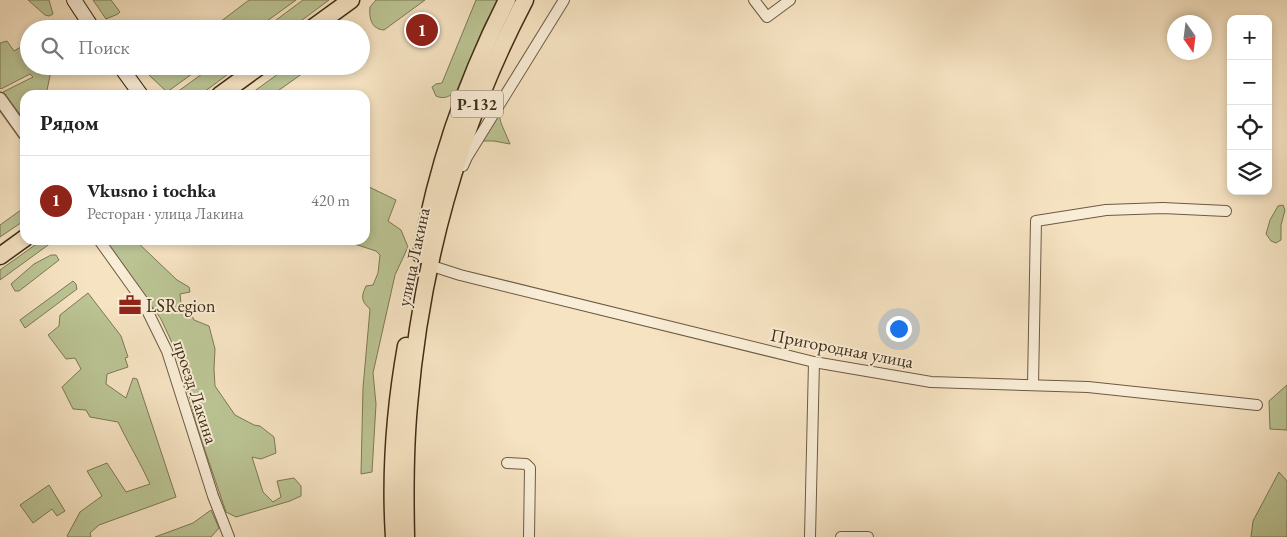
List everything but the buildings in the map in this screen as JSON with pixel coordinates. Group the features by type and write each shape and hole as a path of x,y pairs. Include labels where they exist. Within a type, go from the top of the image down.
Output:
{"main road":[{"path":"74,0 87,20"},
{"path":"323,20 351,0"},
{"name":"улица Лакина","path":"394,537 394,474 400,381 423,246 432,205 455,126 486,45 507,0"},
{"name":"улица Лакина","path":"406,537 405,493 409,405 429,265 459,152 480,95 524,0"},
{"path":"127,75 137,90"},
{"path":"227,90 248,75"},
{"path":"0,256 20,242"}],"street":[{"path":"442,213 452,195 467,157 564,0"},
{"path":"754,0 767,17 790,0"},
{"path":"0,99 20,127"},
{"path":"1034,385 1036,221 1106,210 1163,208 1226,211"},
{"name":"проезд Лакина","path":"103,245 142,300 166,351 213,496 229,537"},
{"name":"Пригородная улица","path":"429,265 460,275 814,362 932,382 1088,387 1257,405"},
{"path":"810,537 814,362"},
{"path":"507,463 526,464 530,468 530,537"},
{"path":"841,537 868,537"}],"green space":[{"path":"28,0 49,0 53,14 45,15"},
{"path":"93,0 111,0 120,12 106,19"},
{"path":"249,0 296,0 268,20 223,20"},
{"path":"303,0 329,0 302,20 276,20"},
{"path":"376,0 425,0 384,30 376,28 371,19 370,7"},
{"path":"476,0 498,0 485,24 457,90 447,97 436,96 432,87 442,83"},
{"path":"7,41 14,51 20,47 20,75 28,75 1,89 0,88 0,43"},
{"path":"31,75 50,75 47,90 20,90 20,115 3,92 33,77"},
{"path":"149,75 191,75 170,90 165,90"},
{"path":"201,75 227,75 207,90 180,90"},
{"path":"277,75 300,75 279,90 256,90"},
{"path":"499,114 501,123 510,144 483,141"},
{"path":"370,187 396,200 388,221 401,230 408,247 395,275 373,373 376,404 372,472 361,474 363,388 370,309 363,301 363,293 366,286 373,285 378,273 380,255 376,251 357,245 370,245"},
{"path":"1283,205 1285,210 1281,225 1281,240 1276,243 1271,241 1266,234 1270,220 1278,206"},
{"path":"20,211 20,223 0,237 0,225"},
{"path":"35,245 48,245 0,280 0,270"},
{"path":"109,245 140,245 177,280 189,287 190,292 180,294 181,303 190,311 194,320 209,326 215,349 215,386 235,415 254,425 260,426 274,437 276,453 261,459 252,457 263,492 273,502 281,497 277,481 294,478 301,486 301,496 236,517 226,512 197,427 180,360 161,319"},
{"path":"51,255 56,255 59,260 19,291 15,291 11,284 34,264"},
{"path":"73,281 77,289 25,328 20,320"},
{"path":"88,293 121,336 128,357 125,358 128,367 107,374 106,384 126,398 133,378 137,379 176,497 99,525 90,533 91,537 68,537 80,512 102,496 87,471 107,463 126,492 150,484 118,422 90,417 86,410 73,409 62,387 81,369 75,358 66,359 48,335 59,326 60,315"},
{"path":"1287,385 1287,430 1270,429 1269,401"},
{"path":"1279,472 1287,481 1287,537 1251,537 1253,521"},
{"path":"49,485 65,511 57,516 52,509 33,523 20,505"},
{"path":"211,510 219,528 211,537 155,537 193,523"}],"place":[{"name":"Vkusno i tochka","path":"422,30"},
{"name":"LSRegion","path":"130,305"}]}
